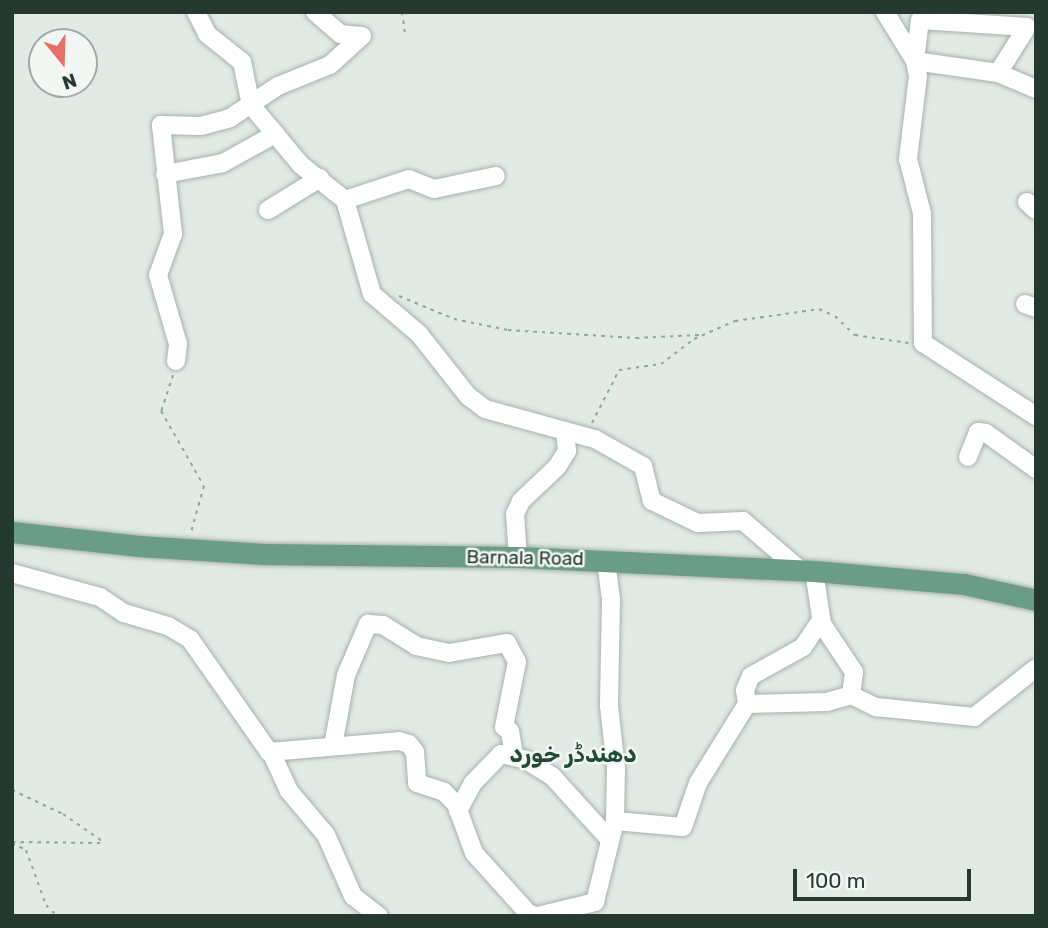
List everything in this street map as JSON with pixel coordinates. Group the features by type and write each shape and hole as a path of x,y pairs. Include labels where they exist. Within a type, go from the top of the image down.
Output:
{"main road":[{"name":"Barnala Road","path":"12,532 190,549 518,557 807,570 964,584 1036,600"}],"street":[{"path":"196,12 208,34 242,62 251,104 302,165 345,200 372,294 419,334 468,396 485,409 595,439 638,462 652,500 698,523 743,521 807,570 821,620 854,672 850,695"},
{"path":"176,360 178,344 158,275 173,234 161,125 216,124 278,86 330,65 362,36 340,34 315,12"},
{"path":"884,12 915,61 998,73 1036,89"},
{"path":"1029,20 920,20 915,61 918,76 908,159 922,213 923,343 1036,416"},
{"path":"998,73 1029,20"},
{"path":"165,174 223,163 275,134"},
{"path":"345,200 410,179 434,189 496,176"},
{"path":"268,210 320,178"},
{"path":"518,557 515,514 521,500 567,451 565,432"},
{"path":"968,457 978,432 986,433 1036,469"},
{"path":"271,752 333,746 409,744 415,752 417,783 444,792 458,811 474,853 529,914 537,916 596,909 615,821 616,768 609,706 611,600 606,560"},
{"path":"12,573 100,597 124,613 168,626 190,639 271,752 289,791 326,835 354,896 379,916"},
{"path":"615,821 683,827 698,783 747,704 745,690 751,676 803,647 821,620"},
{"path":"333,746 346,675 368,624 383,625 416,646 449,653 507,643 517,662 504,727 510,731 514,757"},
{"path":"747,704 827,702 850,695 876,708 974,717 1036,668"},
{"path":"458,811 489,765 501,754 514,757 552,776 610,840"}],"path":[{"path":"402,12 405,34"},
{"path":"399,296 454,319 508,330 636,338 704,335"},
{"path":"565,432 597,419 619,370 661,364 704,335 735,321 819,309 835,316 855,335 923,343"},
{"path":"176,360 162,411 204,486 192,518 190,549"},
{"path":"12,790 63,814 105,843 12,843"},
{"path":"12,843 26,850 46,905 57,916"}],"district":[{"name":"دھندڈر خورد","path":"573,754"}]}
